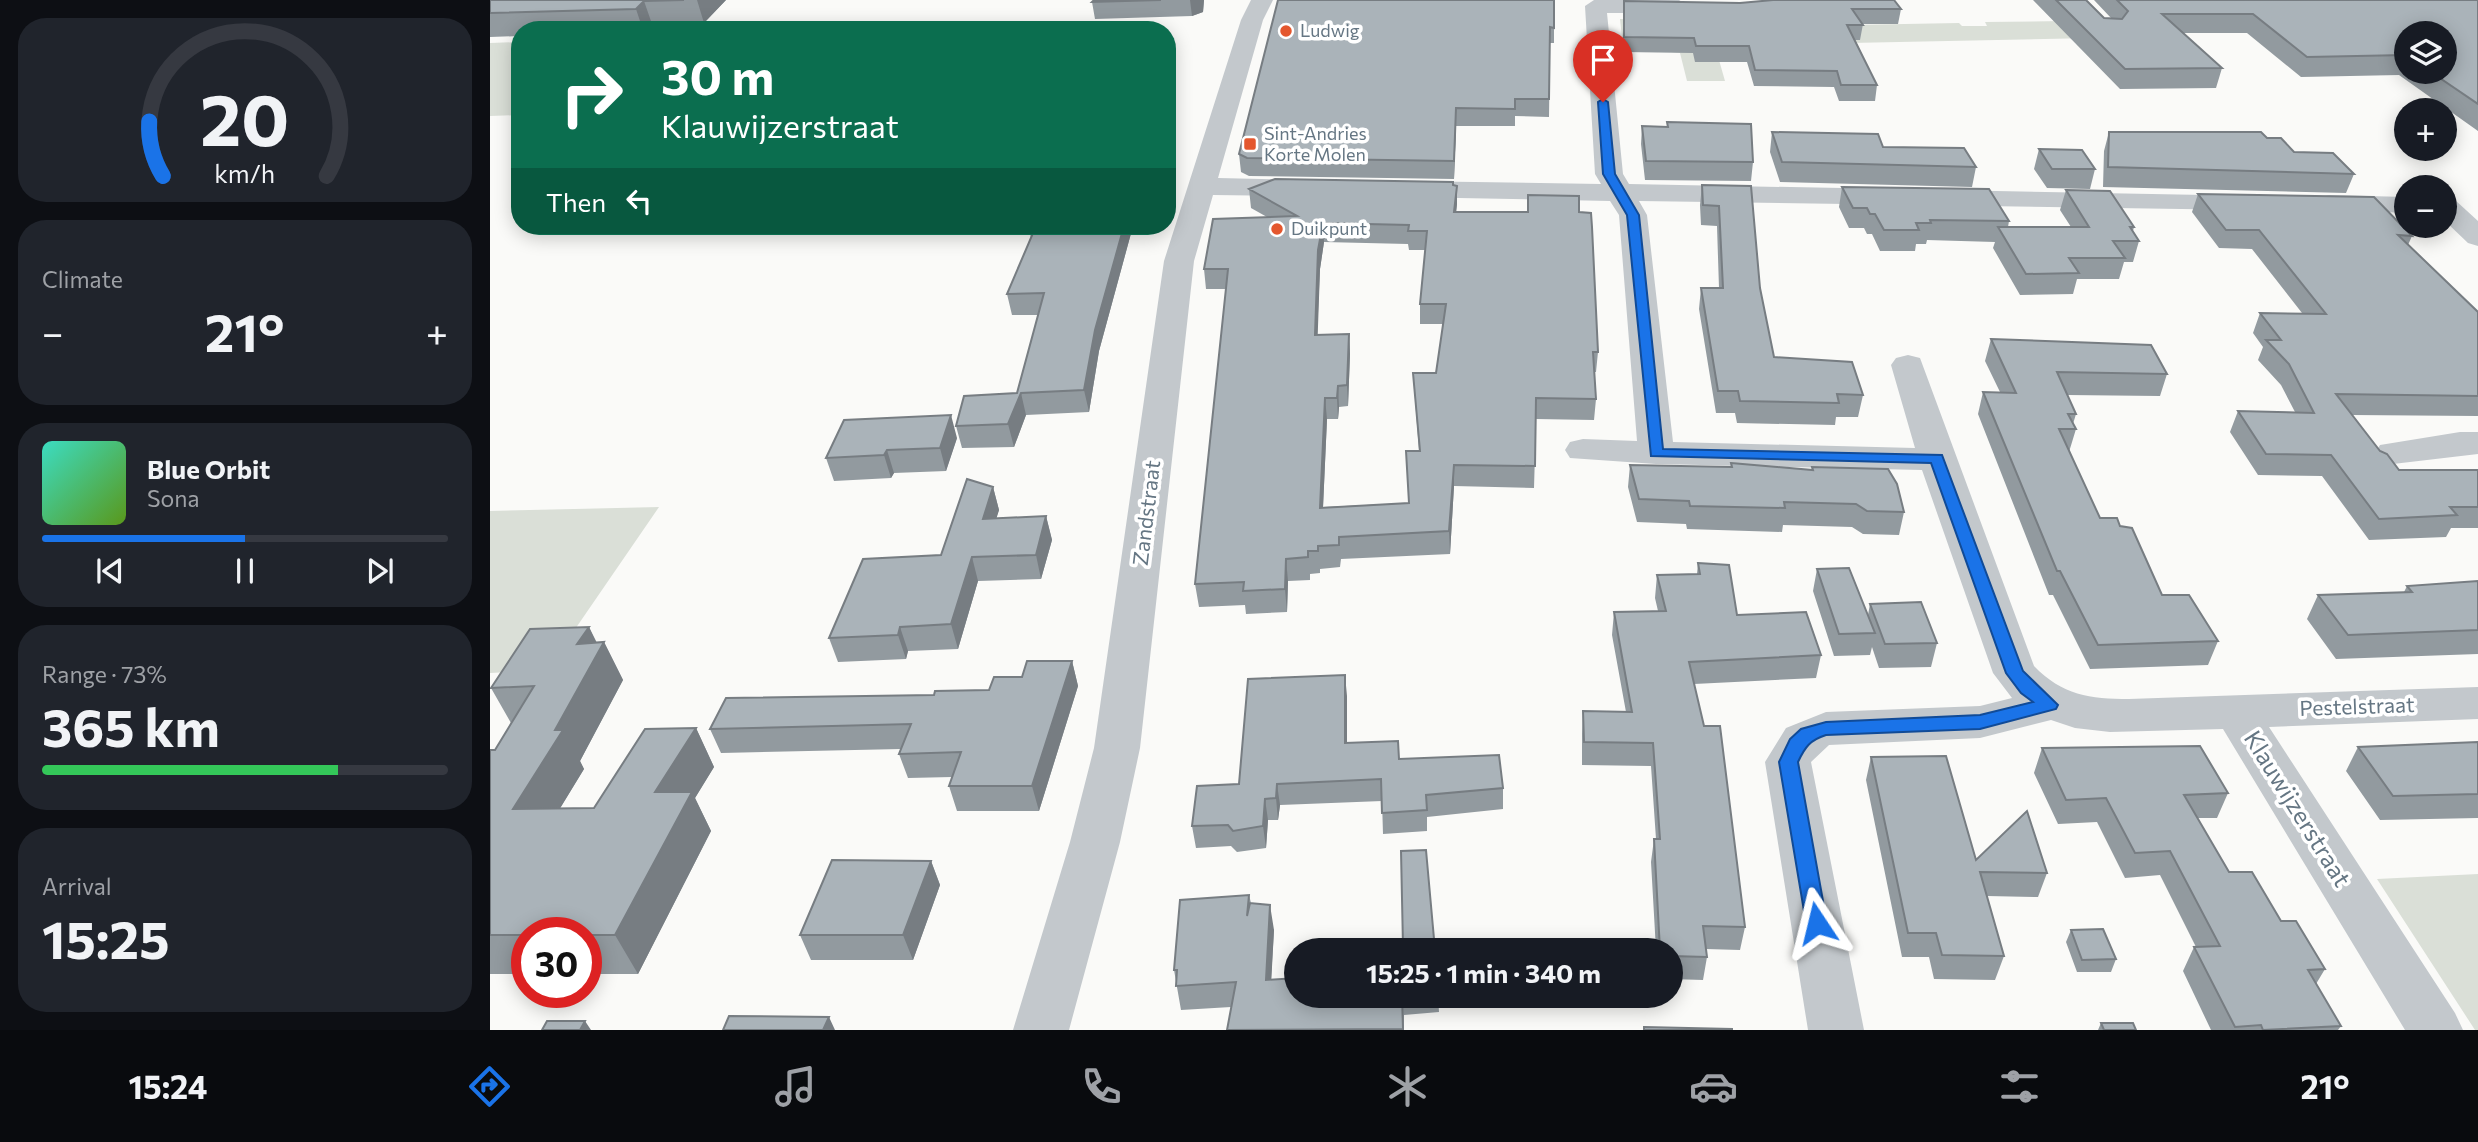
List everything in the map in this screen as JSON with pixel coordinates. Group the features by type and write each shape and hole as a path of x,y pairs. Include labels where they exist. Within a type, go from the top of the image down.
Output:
{"street":[{"name":"Zandstraat","path":"1041,1030 1095,842 1117,748 1174,289 1200,186 1252,20 1262,0"},
{"path":"1656,453 1633,215 1622,192 1609,174 1596,6 1702,6"},
{"path":"1200,186 1336,188"},
{"path":"1377,189 2268,202"},
{"path":"2309,203 2394,205"},
{"path":"2457,206 2478,206"},
{"path":"2457,217 2478,237"},
{"name":"Klauwijzerstraat","path":"1908,365 1937,458 2015,673 2027,689 2049,705 2095,717 2236,712 2435,1030"},
{"path":"2393,453 2460,443 2478,443"},
{"path":"1583,450 1937,458"},
{"name":"Pestelstraat","path":"2236,712 2478,703"},
{"name":"Klauwijzerstraat","path":"1836,1030 1788,762 1797,744 1807,734 1826,729 1980,722 2049,705"}],"shaded area":[{"path":"1620,19 1850,25 1959,23 1962,26 1987,26 1985,22 2064,21 2093,38 1850,43 1717,53 1725,81 1687,81 1680,53 1623,46"},
{"path":"511,42 511,115 490,116 490,43"},
{"path":"659,507 547,670 490,673 490,511"},
{"path":"2478,874 2478,1030 2475,1030 2377,879"}],"building":[{"path":"490,0 684,0 644,1 636,9 490,13"},
{"path":"1094,0 1161,0 1092,2"},
{"path":"1278,0 1554,0 1554,28 1550,27 1549,99 1515,99 1515,109 1456,108 1454,161 1247,158 1239,154"},
{"path":"1773,0 1894,0 1901,9 1852,9 1863,25 1847,25 1877,85 1841,85 1837,71 1755,70 1749,46 1696,46 1694,38 1624,37 1624,1 1740,3"},
{"path":"2056,0 2086,0 2104,18 2122,19 2128,11 2117,0 2478,0 2478,104 2449,84 2457,84 2457,21 2394,21 2394,55 2307,57 2253,14 2162,14 2222,68 2125,69"},
{"path":"1667,122 1751,124 1753,162 1646,161 1642,126 1668,127"},
{"path":"1772,132 1878,134 1883,147 1964,148 1976,167 1782,162"},
{"path":"2109,132 2261,132 2267,138 2281,138 2294,152 2333,153 2354,174 2108,167"},
{"path":"2039,149 2082,150 2095,169 2052,169"},
{"path":"1275,179 1453,182 1453,185 1457,186 1454,212 1528,212 1528,195 1579,196 1579,212 1591,213 1598,352 1593,352 1596,399 1536,398 1535,466 1454,465 1449,531 1339,537 1339,545 1318,546 1318,551 1308,551 1308,557 1286,559 1285,589 1243,591 1244,582 1195,584 1228,269 1204,269 1213,219 1297,216 1249,189","holes":["1323,223 1409,225 1408,231 1427,231 1420,304 1446,304 1436,373 1413,373 1420,451 1406,451 1409,503 1320,508 1325,398 1337,398 1338,386 1347,385 1349,334 1315,335 1318,250"]},
{"path":"1702,185 1751,186 1760,288 1774,357 1852,362 1863,395 1837,394 1839,403 1740,401 1738,391 1718,391 1701,288 1723,288 1719,206 1703,205"},
{"path":"1842,187 1989,189 2009,221 1930,220 1931,223 1916,223 1919,230 1884,230 1875,214 1870,214 1867,208 1853,208"},
{"path":"2066,190 2110,191 2134,227 2130,227 2139,241 2113,241 2125,258 2069,258 2079,273 2026,274 1998,227 2089,227"},
{"path":"2198,194 2374,197 2394,218 2394,238 2401,238 2478,312 2478,396 2336,394 2380,451 2387,454 2399,470 2478,470 2478,507 2450,507 2457,515 2379,519 2331,455 2266,454 2238,411 2314,413 2289,364 2266,340 2281,340 2260,313 2326,314 2259,230 2226,230"},
{"path":"1032,235 1121,235 1095,330 1084,390 1021,393 1008,424 956,426 964,396 1017,393 1044,293 1007,294"},
{"path":"1991,339 2151,345 2167,374 2057,372 2076,414 2068,414 2076,429 2059,429 2100,518 2117,518 2120,526 2132,528 2162,595 2189,595 2218,641 2098,645 2060,571 2057,571 1983,392 2016,393"},
{"path":"951,415 940,448 887,450 884,455 826,458 844,420"},
{"path":"1731,463 1813,470 1812,467 1888,469 1897,484 1904,512 1867,511 1856,504 1784,502 1785,508 1690,506 1689,501 1639,499 1630,465 1732,467"},
{"path":"967,479 993,487 983,519 1046,516 1036,555 972,557 951,624 900,627 898,635 829,638 863,559 941,555"},
{"path":"1698,563 1729,565 1737,615 1806,612 1821,655 1689,662 1704,726 1720,726 1745,927 1703,926 1707,957 1683,956 1683,938 1659,938 1654,839 1660,839 1653,743 1584,742 1583,711 1632,712 1614,612 1666,611 1657,575 1700,574"},
{"path":"1849,568 1875,633 1839,634 1817,569"},
{"path":"2478,581 2478,630 2348,635 2318,595 2412,592 2407,586"},
{"path":"1921,602 1937,643 1885,644 1870,604"},
{"path":"589,627 577,644 604,642 555,730 563,730 513,809 594,808 645,729 696,728 655,792 692,792 615,935 602,935 602,917 511,917 511,935 490,935 490,750 495,750 534,686 491,688 530,629"},
{"path":"1027,661 1072,661 1032,786 949,786 961,752 899,754 911,724 710,729 726,698 934,695 935,691 989,690 994,677 1022,677"},
{"path":"1345,675 1345,743 1398,741 1399,759 1499,755 1503,788 1426,795 1427,810 1382,813 1381,779 1277,784 1276,798 1265,799 1263,826 1233,831 1228,825 1192,826 1197,786 1239,784 1248,679"},
{"path":"2478,742 2478,794 2393,796 2358,747"},
{"path":"2200,746 2228,793 2184,795 2229,872 2252,872 2281,921 2296,921 2325,969 2308,970 2341,1026 2263,1030 2261,1025 2235,1027 2194,947 2220,946 2170,851 2135,853 2106,798 2066,800 2042,748"},
{"path":"1946,756 1976,860 2027,811 2047,873 1980,872 2004,956 1942,955 1936,933 1908,933 1871,757"},
{"path":"1426,850 1434,938 1403,938 1401,851"},
{"path":"832,860 931,861 903,935 800,935"},
{"path":"1249,895 1247,916 1250,903 1270,905 1266,980 1284,979 1284,1008 1402,1008 1403,1029 1227,1030 1236,982 1176,986 1177,970 1174,970 1180,900"},
{"path":"2103,929 2116,959 2082,960 2071,930"},
{"path":"729,1016 829,1017 823,1030 723,1030"},
{"path":"547,1021 585,1021 580,1030 542,1030"},
{"path":"2101,1023 2133,1023 2136,1030 2104,1030"},
{"path":"1644,1027 1732,1029 1732,1030 1644,1030"}],"place":[{"name":"Ludwig","path":"1286,31"},
{"name":"Sint-Andries Korte Molen","path":"1250,144"},
{"name":"Duikpunt","path":"1277,229"}],"route":[{"path":"1603,102 1609,174 1622,192 1633,215 1656,453 1937,458 2015,673 2027,689 2049,705 1980,722 1826,729 1807,734 1797,744 1788,762 1817,923"}]}
